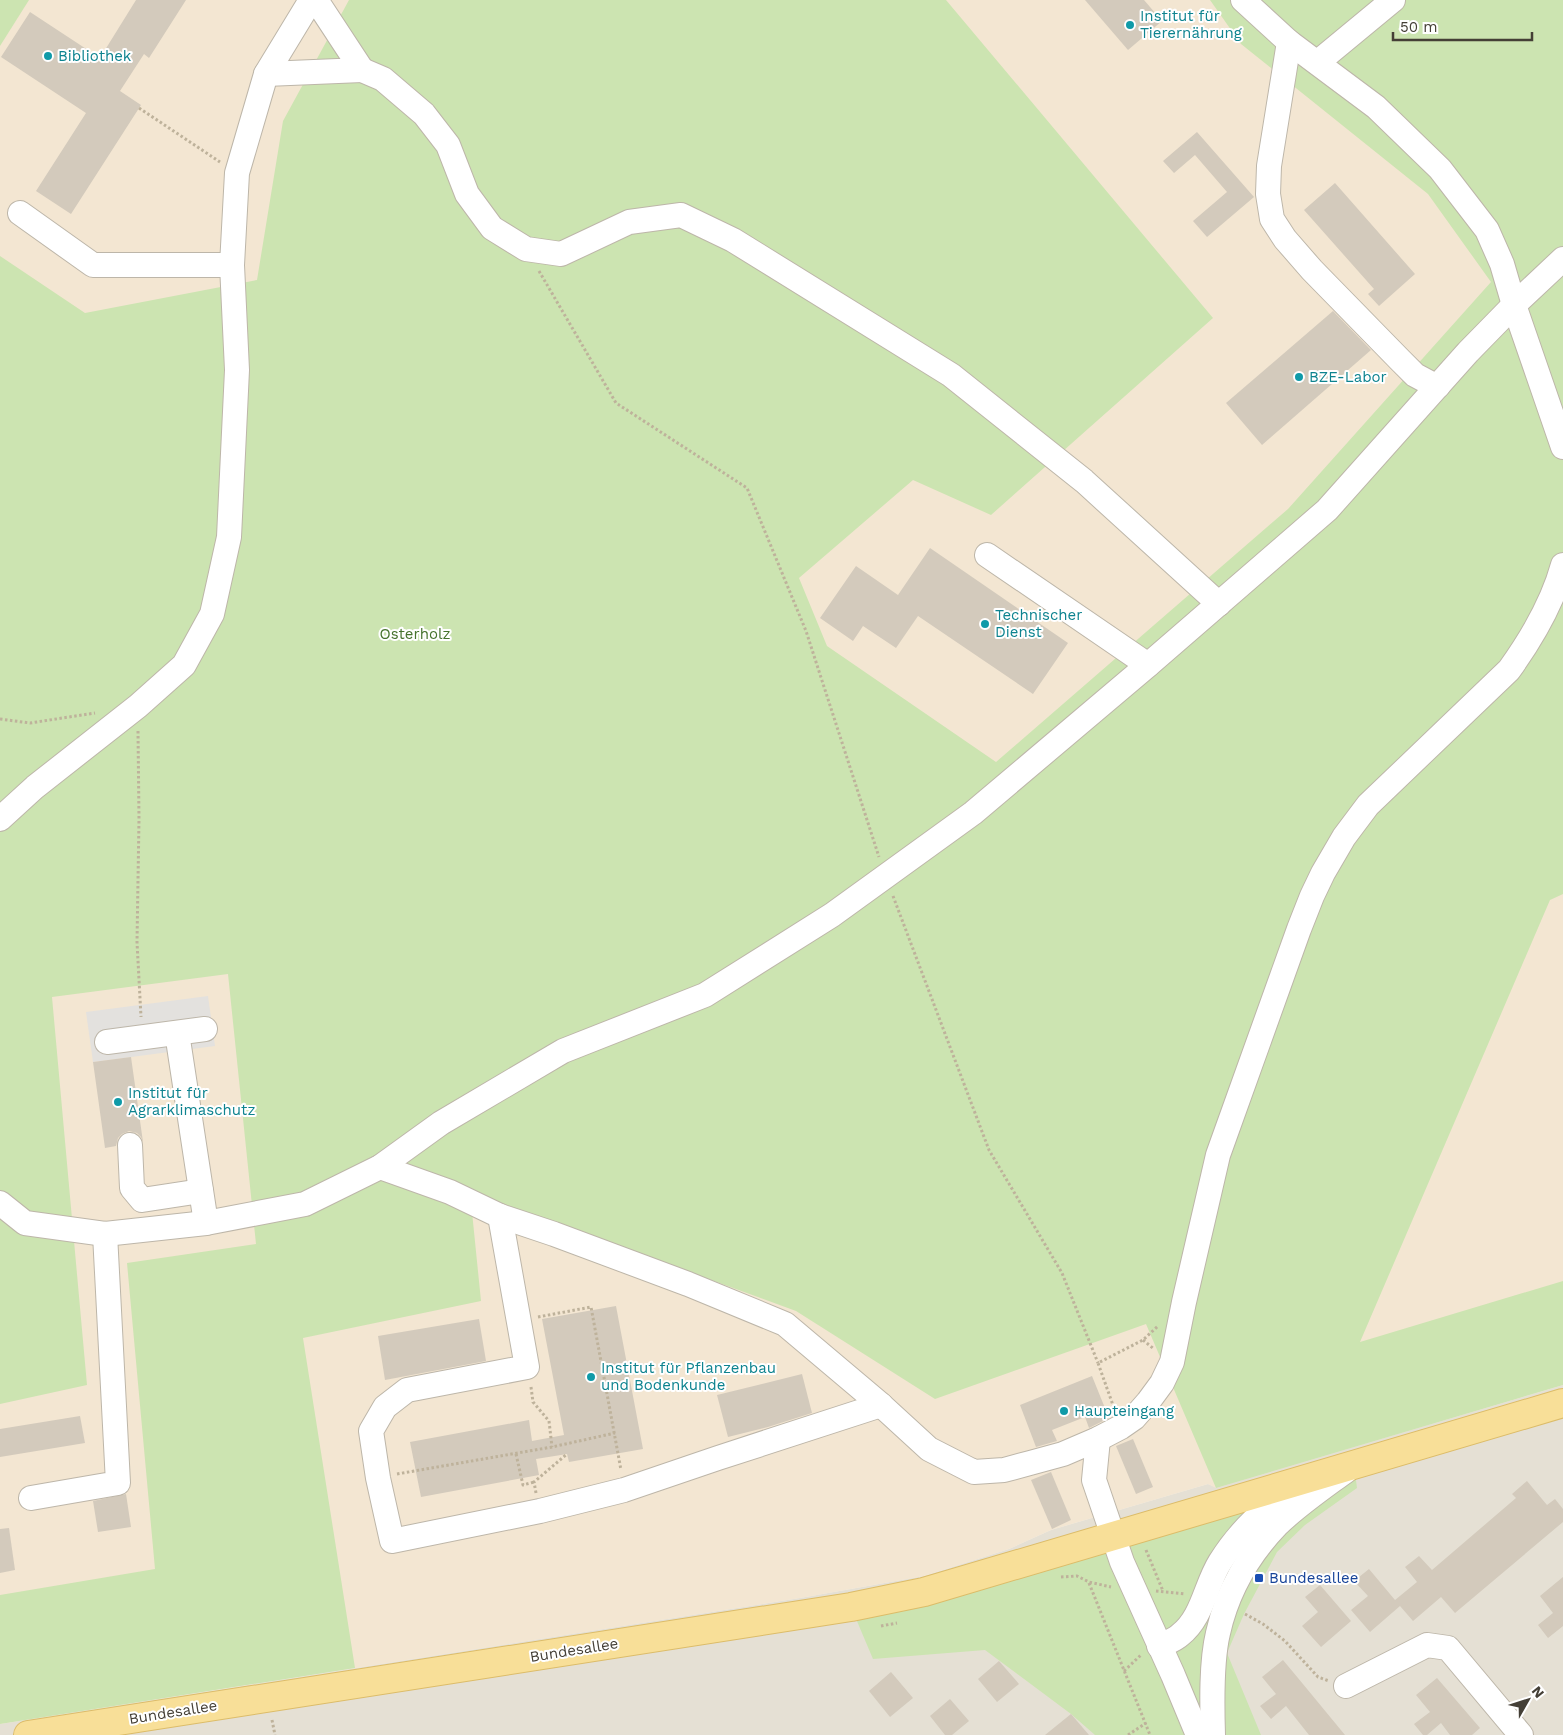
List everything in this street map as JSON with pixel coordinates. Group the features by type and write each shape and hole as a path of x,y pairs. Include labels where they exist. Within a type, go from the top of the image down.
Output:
{"main road":[{"name":"Bundesallee","path":"28,1735 850,1607 924,1592 1563,1403"}],"street":[{"path":"0,819 35,787 138,706 184,665 212,614 229,537 237,370 232,265 237,173 266,74 311,0"},
{"path":"316,0 362,70"},
{"path":"1243,0 1289,42 1376,107 1440,169 1487,230 1502,264 1563,447"},
{"path":"1318,62 1393,0"},
{"path":"1289,42 1269,166 1268,194 1272,219 1285,239 1312,270 1400,360 1415,375 1438,386"},
{"path":"266,74 362,70 383,79 424,114 448,146 467,194 492,228 526,249 561,254 629,222 681,215 734,240 951,374 1084,481 1219,604"},
{"path":"20,213 93,264 232,265"},
{"path":"0,1203 24,1222 105,1234 206,1223 305,1204 380,1167 441,1123 563,1051 705,995 832,915 974,813 1148,665 1327,510 1514,304 1563,259"},
{"path":"986,554 1148,665"},
{"path":"380,1167 450,1192 500,1216 652,1271 785,1324 881,1405 929,1449 974,1472 1004,1470 1063,1454 1098,1439 1134,1418 1162,1383 1172,1362 1218,1155 1299,929 1323,873 1344,837 1368,805 1509,670 1526,646 1542,616 1558,584 1563,565"},
{"path":"107,1042 206,1029"},
{"path":"177,1032 206,1223"},
{"path":"130,1144 132,1188 142,1200 201,1191"},
{"path":"500,1216 527,1367 407,1390 385,1407 371,1432 378,1478 392,1541 540,1511 624,1490 881,1405"},
{"path":"31,1498 118,1482 105,1234"},
{"path":"1098,1439 1094,1480 1122,1562 1198,1735"},
{"path":"1063,1454 1094,1480"},
{"name":"Bundesallee","path":"1160,1646 1179,1637 1239,1576 1257,1549 1278,1524 1309,1498 1354,1465"},
{"name":"Bundesallee","path":"1213,1735 1214,1661 1218,1633 1215,1600 1220,1563 1241,1532 1264,1509 1301,1481"},
{"path":"1346,1686 1427,1645 1448,1648 1521,1735"}],"path":[{"path":"139,108 237,173"},
{"path":"526,249 616,403 747,488 806,631 885,876 989,1150 1062,1273 1121,1427"},
{"path":"138,706 137,942 143,1037"},
{"path":"0,719 30,723 99,712"},
{"path":"1098,1364 1143,1340 1184,1302"},
{"path":"518,1321 591,1307 624,1490"},
{"path":"527,1367 533,1402 548,1421 552,1447"},
{"path":"378,1478 516,1454 615,1434"},
{"path":"516,1454 522,1485 534,1482 567,1454"},
{"path":"534,1482 540,1511"},
{"path":"1077,1576 1089,1582 1135,1593 1163,1591 1215,1600 1263,1624 1285,1641 1318,1677 1346,1686"},
{"path":"1089,1582 1150,1735"},
{"path":"1128,1735 1146,1723"}],"shaded area":[{"name":"Osterholz","path":"0,0 1563,0 1563,1385 1216,1488 1208,1484 1051,1530 1009,1549 924,1576 800,1598 0,1724"},
{"path":"208,996 215,1046 93,1062 86,1012"},
{"path":"1563,1385 1563,1735 0,1735 0,1724 800,1598 924,1576 1009,1549 1051,1530 1208,1484 1216,1487"}],"green space":[{"path":"0,0 29,0 0,46"},
{"name":"Osterholz","path":"349,0 946,0 1213,318 991,515 913,480 799,578 827,646 996,762 1288,509 1491,282 1428,194 1241,44 1210,0 1563,0 1563,894 1550,900 1360,1342 1563,1281 1563,1385 1216,1488 1146,1324 935,1399 796,1311 470,1192 481,1301 303,1338 355,1668 0,1724 0,1595 155,1569 127,1263 256,1244 228,974 52,997 87,1385 0,1404 0,256 85,313 257,280 283,121"},
{"path":"1354,1465 1357,1488 1305,1525 1277,1552 1244,1614 1227,1653 1261,1735 1095,1735 1071,1714 985,1650 873,1659 851,1607"}],"building":[{"path":"136,0 186,0 149,58 144,54 120,91 141,105 71,214 36,191 86,113 1,57 30,12 100,58"},
{"name":"Institut für Tierernährung","path":"1085,0 1144,0 1162,21 1128,50"},
{"path":"1197,132 1254,197 1207,237 1193,221 1227,192 1195,155 1174,173 1163,161"},
{"path":"1335,183 1415,274 1379,306 1368,294 1374,289 1304,210"},
{"name":"BZE-Labor","path":"1333,311 1371,350 1262,445 1226,403"},
{"name":"Technischer Dienst","path":"930,548 1068,643 1033,694 918,616 896,648 863,626 853,641 820,618 856,566 898,595"},
{"name":"Institut für Agrarklimaschutz","path":"131,1057 143,1142 137,1133 129,1131 118,1138 116,1146 105,1148 93,1062"},
{"path":"616,1306 643,1449 569,1462 567,1454 536,1459 539,1475 421,1497 410,1442 529,1420 532,1441 564,1435 542,1319"},
{"path":"479,1319 486,1361 385,1380 378,1336"},
{"path":"802,1374 812,1413 728,1437 717,1395"},
{"name":"Haupteingang","path":"1092,1376 1109,1418 1089,1428 1085,1417 1052,1430 1057,1441 1036,1447 1020,1405"},
{"path":"80,1416 85,1443 0,1457 0,1429"},
{"path":"1133,1439 1153,1487 1136,1494 1116,1446"},
{"path":"1051,1472 1071,1520 1052,1529 1031,1480"},
{"path":"1527,1481 1547,1505 1555,1499 1563,1509 1563,1522 1455,1613 1441,1597 1413,1621 1400,1606 1370,1632 1351,1610 1368,1596 1354,1581 1369,1569 1395,1600 1417,1582 1405,1567 1419,1556 1432,1570 1516,1498 1512,1494"},
{"path":"126,1494 131,1527 98,1532 93,1501"},
{"path":"9,1528 15,1570 0,1573 0,1529"},
{"path":"1563,1577 1563,1626 1548,1638 1538,1625 1553,1613 1540,1596"},
{"path":"1320,1585 1351,1621 1321,1647 1302,1626 1318,1612 1305,1597"},
{"path":"1283,1660 1345,1735 1309,1735 1286,1706 1271,1719 1260,1706 1276,1694 1262,1677"},
{"path":"999,1661 1019,1684 997,1702 978,1679"},
{"path":"891,1672 913,1698 890,1717 869,1691"},
{"path":"1437,1678 1480,1728 1472,1735 1450,1735 1441,1723 1427,1735 1423,1735 1414,1724 1430,1712 1416,1695"},
{"path":"950,1699 969,1721 952,1735 945,1735 930,1716"},
{"path":"1071,1714 1089,1735 1045,1735"}],"place":[{"name":"Institut für Tierernährung","path":"1130,25"},
{"name":"Bibliothek","path":"48,56"},
{"name":"BZE-Labor","path":"1299,377"},
{"name":"Technischer Dienst","path":"985,624"},
{"name":"Institut für Agrarklimaschutz","path":"118,1102"},
{"name":"Institut für Pflanzenbau und Bodenkunde","path":"591,1377"},
{"name":"Haupteingang","path":"1064,1411"},
{"name":"Bundesallee","path":"1259,1578"}]}
